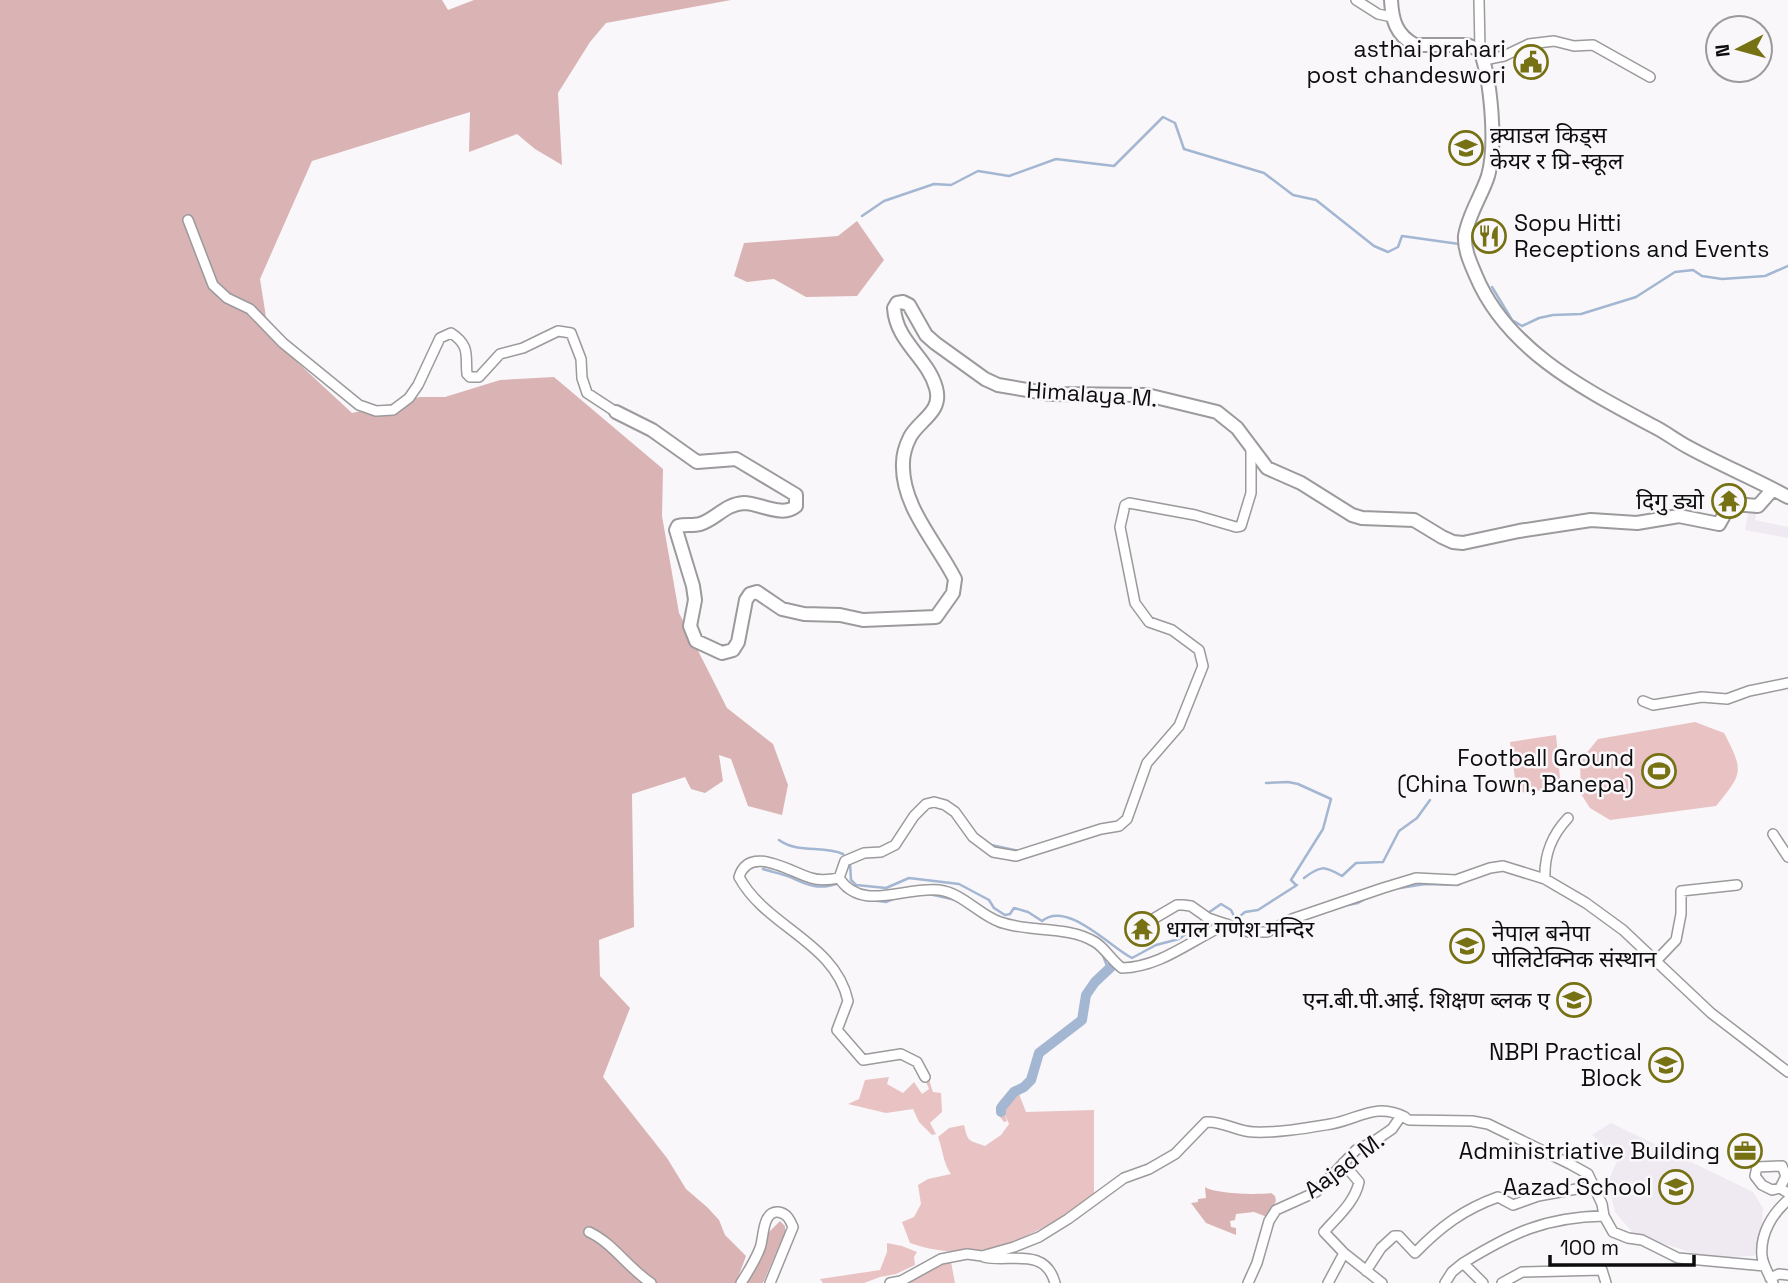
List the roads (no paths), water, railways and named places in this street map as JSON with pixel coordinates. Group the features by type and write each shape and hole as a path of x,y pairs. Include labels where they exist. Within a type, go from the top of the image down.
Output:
{"street":[{"path":"1356,0 1378,14 1392,18"},
{"path":"1391,0 1392,18 1399,32 1415,45 1467,45 1482,55 1504,56 1529,44 1554,41 1574,46 1593,45 1650,77"},
{"path":"1479,0 1482,55 1489,80 1493,146 1489,174 1465,235 1468,257 1496,315 1523,343 1571,380 1685,446 1788,497"},
{"path":"188,220 213,285 227,298 250,309 283,343 359,405 376,411 393,410 409,398 436,345 444,335 451,333 460,339 469,361 467,374 473,378 479,377 500,354 523,348 565,330 571,333 578,349 587,393 616,412"},
{"name":"Himalaya M.","path":"616,412 652,430 696,462 736,459 796,495 796,506 791,510 784,512 742,503 732,505 700,524 678,526 676,530 693,586 695,600 691,631 699,643 722,653 730,652 736,645 746,600 750,594 762,594 782,609 792,612 840,615 863,620 936,617 953,593 955,579 912,504 905,484 903,461 910,436 930,415 937,398 932,378 899,330 894,308 897,303 903,302 909,305 926,335 935,343 985,379 998,385 1051,394 1147,395 1217,412 1227,418 1267,468 1301,483 1352,515 1362,518 1414,520 1453,542 1476,541 1519,531 1591,520 1637,523 1679,516 1719,524 1733,504 1758,506 1773,489"},
{"path":"839,878 845,861 864,853 881,852 895,845 914,816 926,804 934,802 946,805 955,812 973,837 993,852 1016,856 1101,829 1119,826 1127,819 1147,763 1179,726 1203,666 1199,650 1172,630 1149,622 1135,603 1121,527 1125,505 1129,503 1241,526 1251,493 1251,448"},
{"path":"1643,701 1653,705 1702,697 1727,699 1749,691 1788,683"},
{"path":"1545,879 1545,860 1558,828 1568,818"},
{"path":"1773,834 1788,857"},
{"path":"839,878 827,881 814,879 768,861 750,862 742,867 739,877 750,896 813,947 838,973 848,1001 838,1030 855,1053 863,1060 901,1054 917,1062 925,1077"},
{"path":"1148,922 1177,905 1191,906 1208,918 1249,932 1267,932 1292,919 1416,878 1456,880 1490,867 1503,866 1545,879 1586,903 1623,930 1711,1013 1788,1072"},
{"path":"839,878 846,889 868,897 922,889 942,890 967,901 1002,923 1072,933 1096,942 1122,968 1140,967 1165,958 1227,924"},
{"path":"1655,962 1676,940 1681,914 1681,891 1737,885"},
{"path":"982,1256 1039,1237 1124,1178 1149,1169 1185,1146 1206,1122 1221,1122 1253,1133 1334,1124 1378,1110 1393,1111 1409,1120"},
{"name":"Aajad M.","path":"1248,1283 1257,1263 1269,1221 1276,1210 1316,1192 1356,1150 1392,1129 1401,1116 1409,1120 1472,1121 1488,1125 1588,1174 1602,1204 1604,1216"},
{"path":"1343,1163 1359,1182 1358,1189 1350,1203 1324,1232 1344,1254 1382,1283"},
{"path":"1366,1271 1381,1248 1394,1236 1399,1236 1415,1253 1444,1225 1473,1206 1498,1197 1513,1205 1538,1195 1593,1186"},
{"path":"1788,1200 1766,1227 1762,1256 1771,1280 1779,1274 1788,1275"},
{"path":"741,1283 761,1246 767,1218 772,1213 780,1212 786,1215 793,1227 770,1283"},
{"path":"1445,1283 1452,1272 1463,1263 1509,1237 1544,1222 1574,1217 1604,1216 1613,1232 1642,1240 1678,1258 1765,1266"},
{"path":"589,1232 601,1237 635,1272 651,1283"},
{"path":"890,1283 901,1281 941,1259 967,1254 994,1259 1031,1258 1043,1265 1055,1283"},
{"path":"1328,1283 1344,1254"},
{"path":"1463,1263 1483,1283"},
{"path":"1502,1283 1522,1272 1577,1270 1602,1270 1606,1283"}],"waterway":[{"path":"862,216 884,201 934,184 951,185 978,171 1009,176 1056,159 1114,166 1163,117 1175,123 1184,149 1264,173 1293,195 1316,200 1374,246 1388,252 1398,247 1402,236 1459,244"},
{"path":"1492,287 1512,320 1522,326 1539,318 1581,314 1636,297 1675,272 1693,270 1702,276 1722,279 1765,276 1788,266"},
{"path":"1266,783 1298,784 1331,799 1323,829 1291,880 1296,885"},
{"path":"1304,878 1323,868 1342,876 1356,863 1383,862 1399,831 1417,818 1430,800"},
{"path":"1051,841 1088,829"},
{"path":"779,840 794,847 843,854"},
{"path":"991,845 1019,851"},
{"path":"850,863 851,880 856,885 886,888 909,878 959,884 989,900 994,908 1005,915 1010,914 1014,908 1028,912 1042,921 1052,916 1064,916 1076,921 1132,958 1156,945 1179,939 1197,926 1204,917"},
{"path":"763,869 814,886 839,883 844,891 857,897"},
{"path":"1400,888 1425,884 1458,885 1462,882"},
{"path":"1208,913 1221,904 1231,910 1234,916 1239,917 1245,912 1258,910 1297,885"},
{"path":"929,894 956,900"},
{"path":"871,900 886,902 898,897"},
{"path":"1343,906 1367,898"},
{"path":"988,921 1011,929"},
{"path":"1266,936 1285,927"},
{"path":"1222,931 1256,936"},
{"path":"1102,953 1107,966 1111,967"},
{"path":"1001,1112 1001,1108 1014,1092 1031,1080 1039,1053 1082,1020 1086,995 1111,967"},
{"path":"1124,971 1148,968"}],"place":[{"name":"asthai prahari post chandeswori","path":"1531,62"},
{"name":"क्र्याडल किड्स केयर र प्रि-स्कूल","path":"1466,148"},
{"name":"Sopu Hitti Receptions and Events","path":"1489,236"},
{"name":"दिगु ड्यो","path":"1729,501"},
{"name":"Football Ground (China Town, Banepa)","path":"1659,771"},
{"name":"धगल गणेश मन्दिर","path":"1142,929"},
{"name":"नेपाल बनेपा पोलिटेक्निक संस्थान","path":"1467,946"},
{"name":"एन.बी.पी.आई. शिक्षण ब्लक ए","path":"1574,1000"},
{"name":"NBPI Practical Block","path":"1666,1065"},
{"name":"Administriative Building","path":"1745,1151"},
{"name":"Aazad School","path":"1676,1187"}]}
